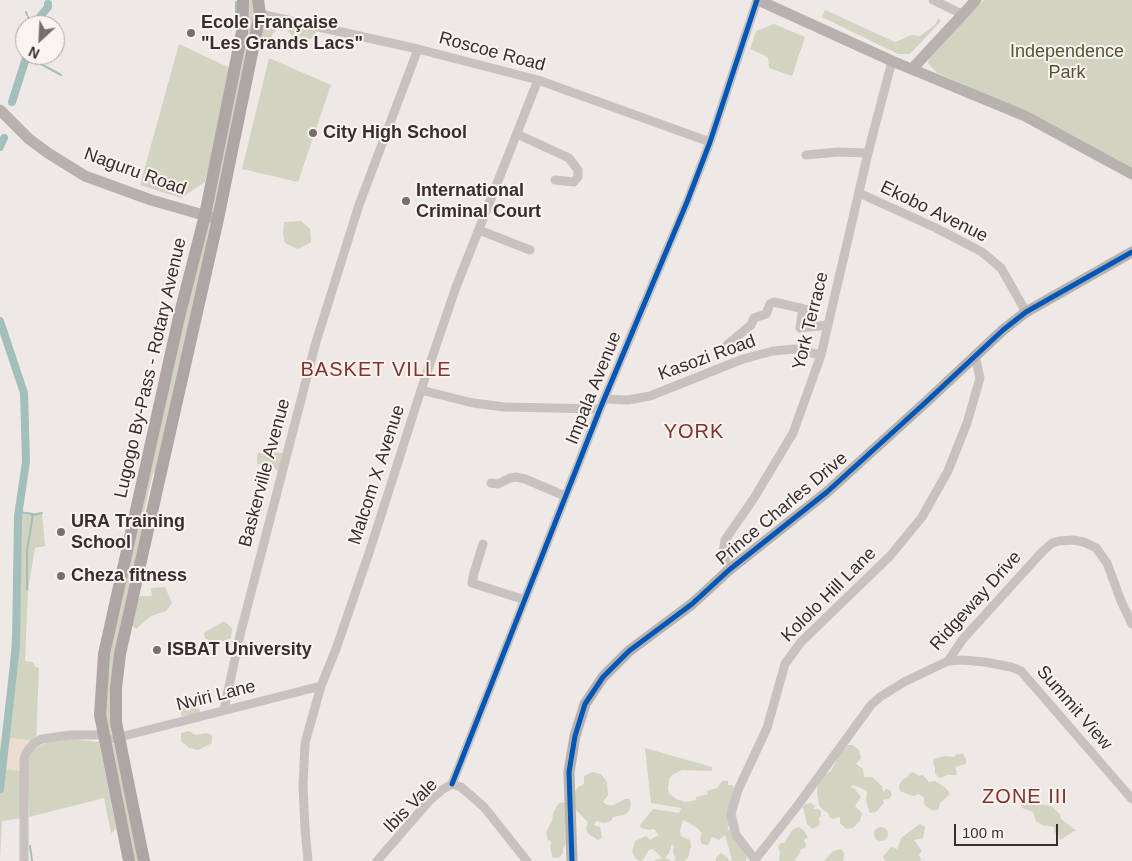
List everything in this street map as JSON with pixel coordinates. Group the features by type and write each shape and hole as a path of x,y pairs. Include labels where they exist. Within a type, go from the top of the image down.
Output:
{"main road":[{"name":"Lugogo By-Pass - Rotary Avenue","path":"129,861 100,715 104,654 180,314 212,217 242,32 243,0"},
{"name":"Lugogo By-Pass - Rotary Avenue","path":"144,861 119,737 115,706 120,654 212,217 260,14 258,0"}],"street":[{"path":"757,0 892,61 1026,116 1132,174"},
{"name":"Impala Avenue","path":"452,784 604,399 687,202 710,142 757,0"},
{"path":"932,0 962,14"},
{"path":"912,69 976,0"},
{"name":"Roscoe Road","path":"260,14 418,49 538,80 710,142"},
{"name":"Baskerville Avenue","path":"224,710 240,635 316,342 359,205 418,49"},
{"name":"York Terrace","path":"729,570 723,553 725,540 754,498 793,433 821,355 868,153 892,61"},
{"name":"Malcom X Avenue","path":"308,861 304,803 305,744 321,686 336,649 369,553 456,287 538,80"},
{"path":"872,111 877,103 881,103"},
{"name":"Naguru Road","path":"0,110 29,139 86,176 151,200 212,217"},
{"path":"517,134 569,158 578,170 578,178 574,182 554,180"},
{"path":"806,155 838,152 868,153"},
{"name":"Ekobo Avenue","path":"859,193 936,228 982,252 1001,268 1026,312"},
{"path":"478,230 530,250"},
{"name":"Prince Charles Drive","path":"572,861 569,772 575,736 585,704 603,677 629,651 692,604 729,570 827,492 1002,330 1026,312 1132,252"},
{"path":"727,344 751,324 754,318 766,314 770,304 774,302 808,310 802,314 800,328 828,325"},
{"name":"Kasozi Road","path":"604,399 628,400 650,396 742,358 773,351 794,349 821,355"},
{"name":"Kololo Hill Lane","path":"756,860 736,835 732,821 732,808 738,790 767,728 785,664 801,642 890,556 922,517 954,457 969,414 980,378 975,356"},
{"path":"964,367 975,372 980,378"},
{"path":"421,390 473,403 506,407 600,410"},
{"path":"491,482 498,484 510,478 525,478 565,496"},
{"name":"Ridgeway Drive","path":"756,860 803,799 871,704 904,682 948,661 963,640 1052,543 1073,540 1084,542 1096,548 1102,555 1132,624"},
{"path":"484,544 472,583 525,600"},
{"name":"Summit View","path":"948,661 985,662 1021,671 1132,799"},
{"name":"Nviri Lane","path":"24,861 24,759 33,744 42,739 70,735 104,738 119,737 321,686"},
{"name":"Ibis Vale","path":"377,861 430,800 452,784 461,787 484,807 527,861"}],"green space":[{"path":"248,0 254,0 254,24 214,213 211,213 247,34"},
{"name":"Independence Park","path":"984,0 1132,0 1132,168 1032,115 937,73 928,63 931,53"},
{"path":"825,10 895,42 912,35 920,36 935,25 938,18 941,21 910,54 898,54 822,17"},
{"path":"274,21 278,23 279,27 272,35 271,48 266,49 260,36 261,30"},
{"path":"774,24 805,37 792,76 769,68 768,57 750,49 756,31"},
{"path":"297,25 315,29 316,35 310,39 299,41 294,39 286,28"},
{"path":"179,44 230,68 223,111 205,182 181,198 140,185"},
{"path":"269,58 331,85 298,182 242,169"},
{"path":"212,220 157,474 153,473 143,516 147,517 113,733 109,736 104,713 110,643 206,221"},
{"path":"301,221 310,229 311,242 298,249 285,243 283,234 284,222"},
{"path":"259,452 269,458 275,452 283,453 278,471 271,465 257,464"},
{"path":"19,512 33,515 42,513 45,546 35,548 28,590 25,661 33,662 35,667 39,668 36,741 2,737 9,685"},
{"path":"165,587 172,603 166,611 151,616 136,629 132,625 132,609 140,596 152,596 151,588"},
{"path":"224,621 232,628 231,638 220,642 205,638 204,633"},
{"path":"184,703 196,705 200,711 198,714 181,715"},
{"path":"189,731 195,735 206,733 212,735 212,743 198,750 189,748 181,741 181,733"},
{"path":"72,739 99,742 116,828 111,833 104,798 29,817 27,771 28,759 32,750 46,743"},
{"path":"111,743 114,744 139,861 132,861"},
{"path":"848,745 853,745 859,750 861,758 856,764 863,769 864,777 872,777 882,786 883,792 886,789 890,790 892,795 889,799 883,800 884,803 876,812 870,813 866,801 867,791 854,785 850,787 855,789 861,797 855,806 862,813 860,821 853,828 846,829 840,823 840,817 830,818 828,813 819,805 817,791 818,783 822,777 831,771 839,756"},
{"path":"645,748 712,767 712,771 682,770 672,775 669,779 668,788 669,793 676,799 686,802 696,800 696,797 708,794 707,791 717,788 722,781 728,781 728,785 732,785 739,794 734,816 727,830 731,829 739,846 744,849 747,856 746,861 729,861 732,860 725,835 719,840 712,837 708,845 702,844 700,838 702,833 696,827 683,820 680,831 681,836 690,840 691,846 688,858 684,861 673,861 676,859 672,844 665,858 671,861 653,861 662,858 653,849 649,850 642,861 637,860 632,852 635,841 646,836 650,840 659,835 654,829 641,828 640,825 653,809 679,813 681,808 651,803"},
{"path":"957,754 963,754 966,764 955,767 956,775 938,777 935,773 934,759 945,756 954,757"},
{"path":"0,768 21,771 21,818 2,821 0,860"},
{"path":"592,772 601,774 607,782 608,795 603,802 607,805 614,805 625,799 630,799 631,804 629,811 624,815 613,817 611,821 605,823 596,821 594,825 600,827 602,838 598,840 587,833 588,822 573,807 571,798 578,787 584,784 584,776"},
{"path":"913,772 919,776 923,775 929,782 935,781 946,788 950,794 940,803 938,810 932,810 927,807 924,804 924,797 918,794 912,796 900,791 899,785 903,779"},
{"path":"1028,798 1038,804 1051,806 1060,814 1061,819 1077,831 1060,840 1058,834 1054,832 1054,827 1042,825 1036,821 1033,812 1022,808 1021,802"},
{"path":"565,802 566,843 560,857 553,858 550,848 551,841 548,840 546,832 559,803"},
{"path":"811,803 815,806 813,809 821,811 820,825 812,829 807,824 803,807"},
{"path":"920,824 925,827 923,838 914,840 922,851 919,855 920,861 885,861 883,857 891,847 897,849 902,837"},
{"path":"799,827 808,837 804,840 805,848 801,849 795,859 796,861 779,861 780,852 778,846 784,843 793,829"},
{"path":"878,827 884,827 888,834 884,841 878,841 874,837 874,831"},
{"path":"841,849 844,853 842,861 824,861 833,851"},
{"path":"721,853 729,861 716,861 716,858"}],"sand":[{"path":"2,737 36,741 21,771 0,768 0,742"}],"waterway":[{"path":"236,2 236,28"},
{"path":"41,15 48,7 48,4"},
{"path":"12,102 24,65"},
{"path":"43,65 61,75"},
{"path":"0,147 4,138"},
{"path":"0,321 24,393 26,462 18,516 16,646 0,789"},
{"path":"18,516 19,512 33,514 27,551 27,590"},
{"path":"32,515 42,513"},
{"path":"0,751 5,754"},
{"path":"30,846 32,861"}],"cycle path":[{"path":"452,784 600,409 687,202 710,142 757,0"},
{"path":"572,861 569,772 575,736 585,704 603,677 629,651 692,604 729,570 827,492 1003,330 1026,312 1132,252"}],"place":[{"name":"Ecole Française \"Les Grands Lacs\"","path":"191,33"},
{"name":"City High School","path":"313,133"},
{"name":"International Criminal Court","path":"406,201"},
{"name":"URA Training School","path":"61,532"},
{"name":"Cheza fitness","path":"61,576"},
{"name":"ISBAT University","path":"157,650"}],"district":[{"name":"BASKET VILLE","path":"376,370"},
{"name":"YORK","path":"694,432"},
{"name":"ZONE III","path":"1025,797"}]}
